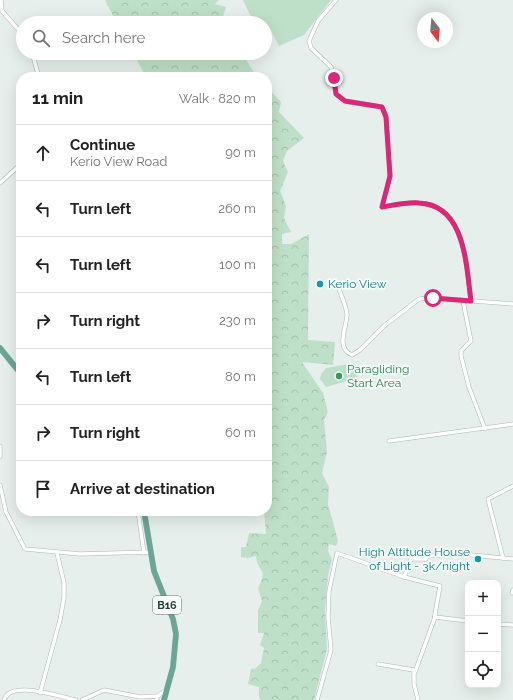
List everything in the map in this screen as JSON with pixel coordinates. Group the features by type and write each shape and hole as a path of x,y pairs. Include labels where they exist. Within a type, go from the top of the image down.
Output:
{"main road":[{"path":"0,348 16,368"},
{"name":"B16","path":"144,516 148,552 173,619 176,634 176,653 164,700"}],"street":[{"path":"1,0 2,11 16,27"},
{"path":"336,0 318,21 313,29 309,41 311,48 331,67 336,94 345,101 382,107 386,117 390,176 382,207 420,203 446,212 459,234 468,270 471,301"},
{"path":"34,60 38,72"},
{"path":"0,183 16,169"},
{"path":"339,289 346,312 342,341 345,350 352,355 360,350 384,326 415,301 433,298 513,304"},
{"path":"463,301 471,341 462,351 461,356 469,387 485,429"},
{"path":"388,441 513,424"},
{"path":"0,446 0,457"},
{"path":"0,485 6,512 23,548 27,550 80,554 148,552 139,516"},
{"path":"503,558 488,499 513,486"},
{"path":"40,693 60,620 64,598 64,583 57,553"},
{"path":"317,700 331,650 328,611 329,591 337,553 404,577 440,586 435,617 415,672 414,684 418,700"},
{"path":"404,577 412,559 426,559 428,556 455,554 513,560"},
{"path":"435,617 465,621"},
{"path":"501,624 513,625"},
{"path":"378,664 411,669 415,672"},
{"path":"4,698 22,689 76,700"},
{"path":"156,700 158,696 167,689"},
{"path":"82,700 104,690 140,697 158,696"}],"green space":[{"path":"105,0 219,0 215,4 226,7 223,16 113,16"},
{"path":"243,0 331,0 304,35 279,46 272,33 272,16 251,16"},
{"path":"137,60 246,60 254,72 143,72"},
{"path":"272,92 281,102 279,112 304,138 287,151 283,161 288,172 280,191 286,206 284,218 291,232 282,234 282,244 291,244 309,234 308,340 335,342 333,365 302,362 323,393 328,412 324,420 327,452 322,473 329,487 328,504 338,541 336,546 329,544 328,551 332,559 328,575 325,610 327,649 314,700 261,700 259,697 259,687 248,684 251,669 256,668 261,663 264,648 260,645 264,633 258,633 258,611 262,601 258,588 262,577 262,570 258,565 256,556 248,558 241,557 241,547 246,547 249,533 266,534 264,516 272,516"},
{"name":"Paragliding Start Area","path":"354,363 358,378 326,387 320,379 321,374 326,368"}],"place":[{"name":"Kerio View","path":"320,284"},
{"name":"Paragliding Start Area","path":"339,376"},
{"name":"High Altitude House of Light - 3k/night","path":"478,559"}],"route":[{"path":"334,78 336,94 345,101 382,107 386,117 390,176 382,207 420,203 441,209 449,216 459,234 468,270 471,301 433,298"}]}
